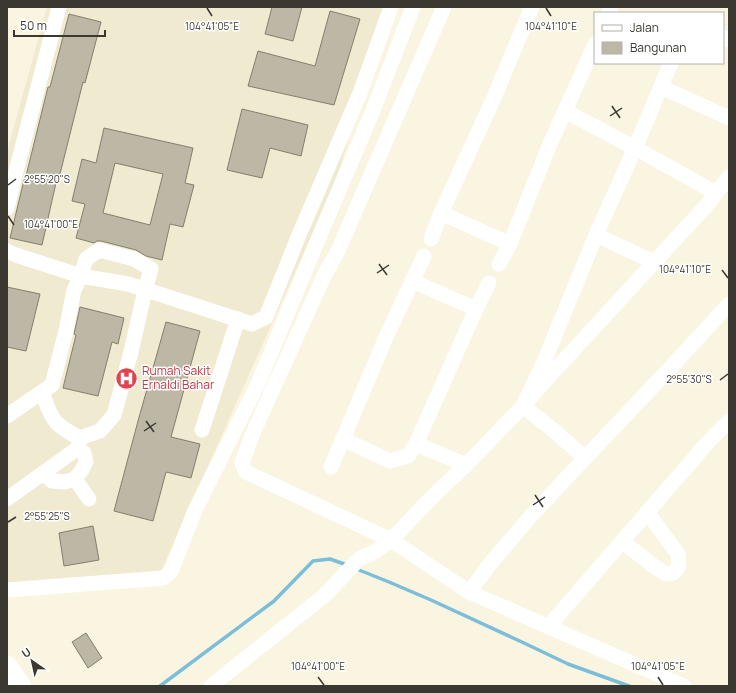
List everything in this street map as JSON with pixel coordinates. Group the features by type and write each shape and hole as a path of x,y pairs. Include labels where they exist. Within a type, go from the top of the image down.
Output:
{"highway":[{"path":"7,667 20,686"}],"street":[{"path":"7,208 59,7"},
{"path":"7,251 16,256 81,276 128,284 252,324 266,318 298,235 360,93 391,7"},
{"path":"7,590 163,578 171,572 195,510 257,386 372,113 413,7"},
{"path":"444,7 337,253 325,274 253,433 242,463 246,472 391,540 468,592 684,686"},
{"path":"431,239 441,213 493,100 532,7"},
{"path":"499,264 510,244 550,144 594,46"},
{"path":"523,406 544,362 596,235 671,64"},
{"path":"660,87 729,118"},
{"path":"565,111 716,193"},
{"path":"211,686 325,595 359,559 376,551 391,540 523,406 705,207 729,177"},
{"path":"441,213 510,244"},
{"path":"596,235 654,262"},
{"path":"7,416 52,385 66,332 74,290 81,276 86,259 99,250 134,259 150,269 132,352 114,415 100,431 79,443 44,474 7,499"},
{"path":"331,467 386,337 424,256"},
{"path":"412,281 476,309"},
{"path":"343,439 390,461 408,456 416,444 489,283"},
{"path":"468,592 526,522 729,304"},
{"path":"202,430 238,319"},
{"path":"42,392 50,413 57,423 79,443 84,453 86,462 75,479 65,482 52,481 44,474"},
{"path":"523,406 585,458"},
{"path":"548,627 709,441 729,421"},
{"path":"416,444 466,465"},
{"path":"75,479 88,499"},
{"path":"622,541 666,574 673,573 680,562 678,554 647,512"}],"shaded area":[{"name":"Rumah Sakit Ernaldi Bahar","path":"47,7 390,7 335,183 160,573 7,585 7,152"}],"building":[{"path":"272,7 302,7 293,41 265,34"},
{"path":"330,11 360,19 334,105 248,86 258,51 315,66"},
{"path":"69,14 101,22 85,83 83,82 60,174 58,174 42,245 10,238 48,87 50,87"},
{"path":"242,109 308,125 301,156 270,148 262,178 227,170"},
{"path":"104,128 193,148 185,183 194,185 183,227 170,224 162,260 146,256 136,250 101,241 94,243 76,238 85,204 72,201 82,159 96,163","holes":["115,163 163,174 150,225 103,213"]},
{"path":"7,287 40,294 26,351 7,347"},
{"path":"80,307 124,318 118,344 112,342 98,396 63,388 76,335 74,334"},
{"path":"166,322 200,331 171,437 200,444 191,478 166,472 153,521 114,511"},
{"path":"93,526 99,560 64,566 59,533"},
{"path":"86,633 102,658 88,668 72,642"}],"waterway":[{"path":"160,686 274,601 313,561 330,559 347,565"},
{"path":"354,568 431,600 568,664 629,686"}],"place":[{"name":"Rumah Sakit Ernaldi Bahar","path":"127,378"}]}
